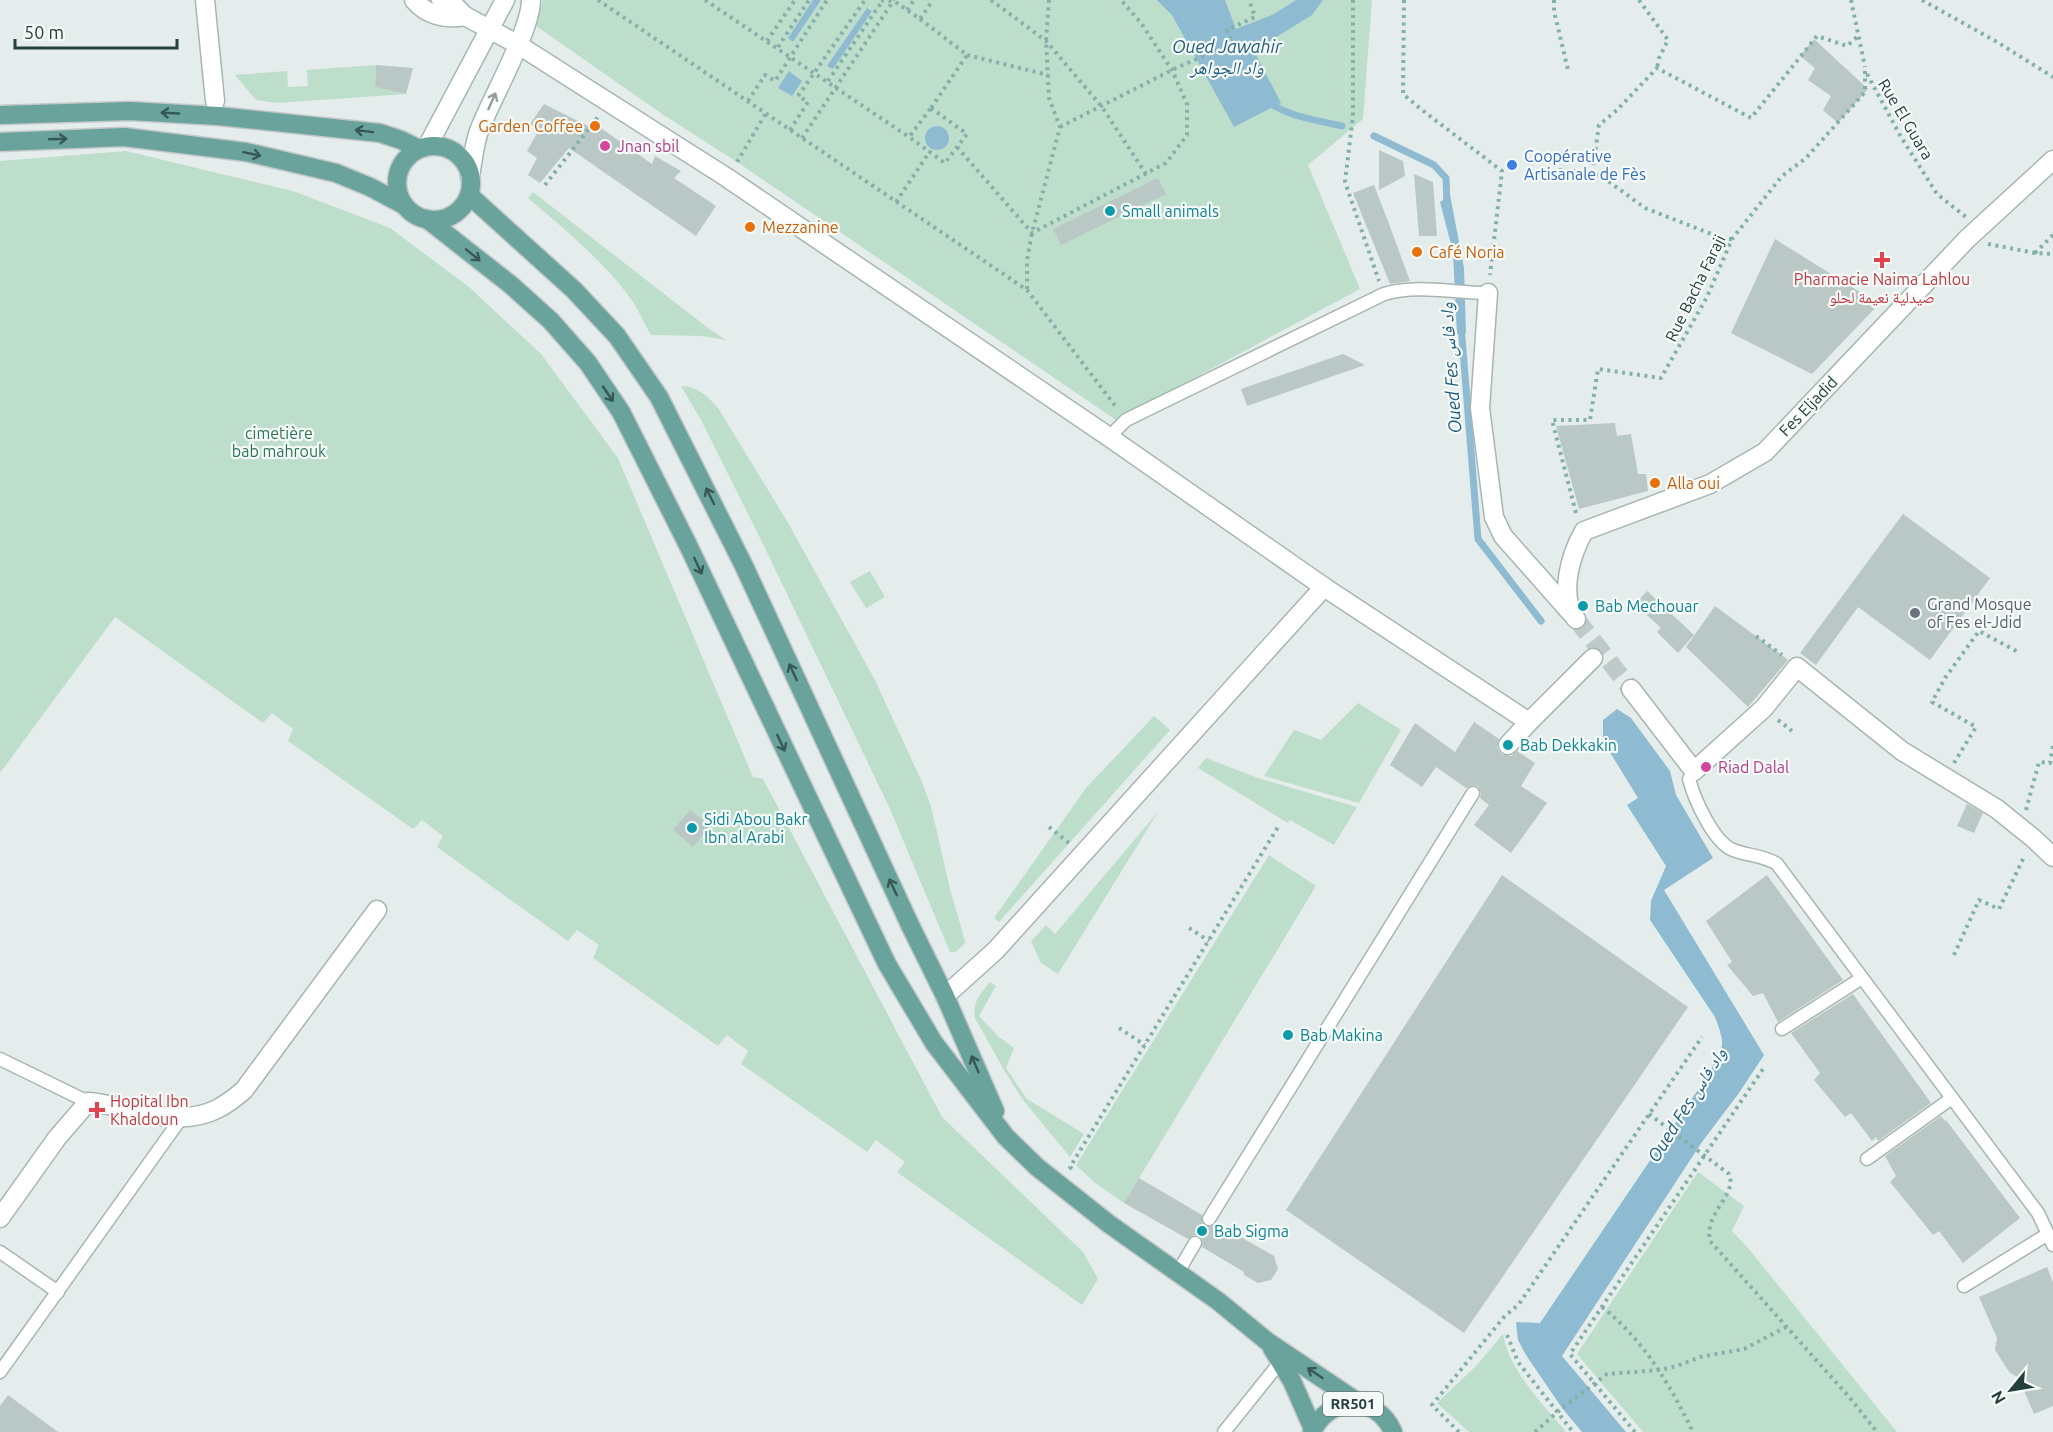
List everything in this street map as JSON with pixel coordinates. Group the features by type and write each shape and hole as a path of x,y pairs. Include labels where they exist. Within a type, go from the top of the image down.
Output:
{"main road":[{"path":"0,115 130,111 218,116 380,133 423,148 442,147 455,153 465,163 470,177 469,195 457,212 437,220 427,219 370,187 336,173 246,152 124,137 0,142"},
{"path":"404,205 398,190 399,173 406,159 423,148"},
{"path":"469,195 574,290 617,336 659,397 744,566 945,996 1006,1137"},
{"path":"427,219 511,285 550,321 588,363 621,412 674,515 887,964 934,1042 1006,1137 1037,1167 1100,1217 1218,1301 1268,1342 1362,1405"},
{"path":"1268,1342 1281,1361 1313,1431"},
{"name":"RR501","path":"1313,1431 1321,1417 1333,1408 1347,1404 1362,1405 1373,1409 1383,1416 1393,1432"}],"street":[{"path":"205,0 215,101"},
{"path":"414,0 422,10 451,19 465,16"},
{"path":"441,0 456,7 465,16 517,44 726,177 1109,437 1324,587 1529,722"},
{"path":"423,148 491,30 505,0"},
{"path":"470,177 479,129 517,44 531,8 531,0"},
{"name":"Fes Eljadid","path":"1584,531 1710,484 1764,452 1974,234 2053,160"},
{"path":"1488,293 1480,408 1494,517 1503,536 1574,617 1568,591 1569,566 1576,544 1584,531"},
{"path":"945,996 996,950 1324,587"},
{"path":"1508,745 1593,658"},
{"path":"1631,689 1694,771 1764,708 1797,667 1902,751 1989,804 2027,833 2053,857"},
{"path":"0,1218 57,1138 88,1102 113,1104 166,1118 182,1117 217,1110 244,1090 377,910"}],"lane":[{"path":"1109,437 1126,420 1384,294 1437,289 1488,293"},
{"path":"1694,771 1689,779 1698,808 1725,845 1734,850 1767,857 1777,864 2038,1213 2051,1239 1964,1286"},
{"path":"1209,1219 1473,793"},
{"path":"1782,1029 1862,978"},
{"path":"0,1059 88,1102"},
{"path":"1867,1159 1952,1098"},
{"path":"1,1368 182,1117"},
{"path":"1178,1272 1195,1243"},
{"path":"0,1252 58,1292"},
{"path":"1224,1432 1281,1361"}],"path":[{"path":"598,0 1026,290 1126,420"},
{"path":"705,0 778,47 945,163 967,134 930,108"},
{"path":"767,41 795,0"},
{"path":"778,47 809,0"},
{"path":"748,101 765,75 775,81 827,0"},
{"path":"790,130 808,102 798,96 865,0"},
{"path":"828,81 881,0 894,0 967,55 1048,75"},
{"path":"802,138 894,0"},
{"path":"907,10 914,0"},
{"path":"920,19 933,0"},
{"path":"992,0 1046,41 1102,107 1146,174"},
{"path":"1026,290 1027,260 1032,233 1060,128 1048,99 1046,41 1048,0"},
{"path":"1032,233 1166,163 1187,135 1187,104 1172,70 1141,23 1121,0"},
{"path":"1060,128 1172,70 1232,43 1227,30 1255,17 1249,0"},
{"path":"1353,0 1353,116 1345,182 1384,294"},
{"path":"1404,0 1403,94 1502,171 1488,293"},
{"path":"1554,0 1554,10 1568,70"},
{"path":"1592,173 1599,125 1617,110 1657,68 1668,40 1639,0"},
{"name":"Rue El Guara","path":"1851,0 1857,37 1868,79 1937,194 1974,234"},
{"path":"1922,0 2053,77"},
{"path":"1657,68 1751,118 1817,36 1847,46 1857,37"},
{"path":"909,136 967,55"},
{"name":"Rue Bacha Faraji","path":"1584,531 1573,508 1552,420 1590,420 1598,369 1661,378 1707,297 1732,238 1782,177 1806,158 1865,92 1865,67"},
{"path":"545,185 610,102"},
{"path":"726,177 766,113"},
{"path":"957,147 1032,233"},
{"path":"896,202 930,152"},
{"path":"1559,170 1592,173 1604,178 1645,208 1724,239 1732,238"},
{"path":"1974,234 2035,253 2053,254"},
{"path":"2035,253 2053,235"},
{"path":"1946,777 1976,727 1932,702 1945,678 1979,631 2020,653"},
{"path":"1756,636 1797,667"},
{"path":"1954,955 1979,900 1999,909 2027,833 2039,762 2050,763 2053,746"},
{"path":"1049,827 1069,843"},
{"path":"1077,1173 1070,1167 1278,827"},
{"path":"1189,928 1209,941"},
{"path":"1119,1028 1145,1045"},
{"path":"1460,1432 1432,1405 1504,1317 1519,1304 1702,1037"},
{"path":"1635,1432 1570,1354 1765,1066"},
{"path":"1649,1114 1726,1171 1731,1179 1730,1187 1709,1224 1710,1241 1850,1398 1876,1432"},
{"path":"1602,1306 1618,1319 1660,1370 1693,1432"},
{"path":"1535,1432 1607,1374 1660,1370 1700,1357 1744,1349 1786,1327"},
{"path":"1507,1335 1518,1362 1573,1432"}],"green space":[{"path":"543,0 1372,0 1363,119 1308,165 1360,289 1116,420 737,162 665,116 536,26"},
{"path":"376,65 375,87 406,94 277,103 256,100 235,75 287,71 288,87 308,86 307,70"},
{"name":"cimetière bab mahrouk","path":"126,151 293,191 390,228 469,287 541,354 618,458 753,777 763,779 942,1117 1083,1252 1098,1279 1082,1305 897,1172 905,1162 876,1140 867,1152 741,1064 748,1051 727,1035 718,1046 593,958 599,945 577,930 568,941 437,847 443,836 422,820 413,829 288,741 293,729 272,713 263,723 115,617 0,773 0,161"},
{"path":"533,192 726,340 701,336 651,335 634,304 618,282 581,244 528,198"},
{"path":"681,386 702,392 718,408 787,521 875,680 931,806 950,889 965,941 964,945 955,952 950,952 890,809 761,540 701,420"},
{"path":"870,571 885,597 866,608 850,582"},
{"path":"1358,703 1401,730 1359,803 1264,776 1294,730 1321,740"},
{"path":"1154,716 1170,730 999,922 994,918 1086,788"},
{"path":"1206,758 1258,778 1357,807 1334,845 1290,820 1288,823 1198,768"},
{"path":"1158,812 1058,974 1041,963 1031,941 1046,925 1055,934"},
{"path":"1269,855 1316,886 1124,1203 1094,1182 1076,1165"},
{"path":"990,982 996,986 979,1016 999,1037 1014,1048 1006,1068 1027,1099 1084,1134 1070,1157 1023,1100 975,1018 976,1002"},
{"path":"1698,1172 1744,1206 1732,1231 1897,1432 1643,1432 1577,1354"},
{"path":"1503,1334 1512,1361 1520,1374 1566,1432 1469,1432 1437,1403 1476,1366"}],"water":[{"path":"813,0 821,0 793,42 788,38"},
{"name":"Oued Jawahir واد الجواهر","path":"1157,0 1225,0 1236,29 1272,15 1296,0 1323,0 1312,15 1254,51 1281,103 1234,127 1172,15"},
{"path":"867,8 872,11 833,69 827,66"},
{"path":"789,71 802,81 792,96 778,88"},
{"path":"937,126 946,129 949,138 946,147 937,150 928,147 925,138 928,129"},
{"path":"1450,195 1464,268 1466,333 1457,334 1453,252 1440,202"},
{"path":"1617,709 1631,718 1670,771 1676,795 1713,858 1664,890 1764,1055 1702,1142 1562,1356 1626,1432 1582,1432 1562,1408 1526,1355 1518,1340 1516,1322 1540,1323 1710,1072 1722,1046 1715,1017 1650,920 1651,901 1666,866 1627,805 1638,798 1603,741 1603,720"}],"building":[{"path":"1814,39 1868,89 1838,123 1823,110 1831,96 1808,80 1815,68 1800,56"},
{"path":"376,65 413,68 406,94 375,87"},
{"path":"544,104 596,130 598,126 652,164 655,156 681,171 674,178 716,206 696,236 569,148 540,183 528,175 537,158 527,151 539,130 530,124"},
{"path":"1379,150 1403,161 1405,176 1379,190"},
{"path":"1414,174 1433,182 1437,236 1419,236"},
{"name":"Small animals","path":"1158,178 1166,194 1061,245 1053,229"},
{"path":"1374,185 1410,281 1390,284 1353,193"},
{"path":"1775,239 1879,304 1812,374 1731,333"},
{"path":"1343,354 1365,365 1247,406 1241,389"},
{"path":"1615,423 1617,436 1631,434 1638,474 1646,474 1648,491 1579,509 1556,426"},
{"name":"Grand Mosque of Fes el-Jdid","path":"1903,514 1990,578 1930,660 1858,607 1816,665 1800,653"},
{"path":"1647,591 1694,635 1678,653 1657,632 1661,628 1635,604"},
{"path":"1715,606 1788,660 1748,707 1686,647"},
{"path":"1474,722 1499,739 1497,748 1501,754 1511,756 1517,751 1535,763 1521,786 1547,803 1511,853 1474,825 1489,805 1480,798 1481,793 1478,786 1473,785 1466,788 1436,767 1422,787 1390,765 1415,723 1455,752"},
{"path":"1967,804 1983,813 1974,833 1957,826"},
{"name":"Sidi Abou Bakr Ibn al Arabi","path":"690,810 710,826 693,847 673,830"},
{"path":"1502,875 1688,1007 1464,1333 1286,1210"},
{"path":"1767,875 1843,980 1778,1022 1763,993 1753,996 1727,965 1732,962 1706,921"},
{"path":"1853,994 1931,1103 1878,1141 1876,1137 1872,1141 1851,1113 1845,1117 1814,1080 1820,1073 1791,1033"},
{"path":"1941,1116 2020,1218 1963,1263 1939,1231 1933,1235 1890,1182 1896,1176 1885,1156"},
{"name":"Bab Sigma","path":"1139,1178 1202,1215 1202,1222 1205,1226 1212,1226 1216,1223 1274,1256 1278,1269 1271,1280 1258,1283 1202,1247 1203,1242 1200,1236 1194,1235 1188,1239 1124,1203"},
{"path":"2047,1267 2053,1282 2053,1406 2034,1414 2018,1377 2010,1373 1995,1350 1997,1338 1979,1297"},
{"path":"8,1395 58,1432 0,1432 0,1406"}],"waterway":[{"name":"Oued Jawahir واد الجواهر","path":"1268,101 1283,111 1342,126"},
{"name":"Oued Fes واد فاس","path":"1374,136 1434,165 1446,178 1447,207"},
{"name":"Oued Fes واد فاس","path":"1461,325 1478,539 1541,621"}],"tunnel":[{"path":"1576,619 1631,689"}],"place":[{"name":"Garden Coffee","path":"595,126"},
{"name":"Jnan sbil","path":"605,146"},
{"name":"Coopérative Artisanale de Fès","path":"1512,165"},
{"name":"Small animals","path":"1110,211"},
{"name":"Mezzanine","path":"750,227"},
{"name":"Café Noria","path":"1417,252"},
{"name":"Pharmacie Naima Lahlou صيدلية نعيمة لحلو","path":"1882,260"},
{"name":"Alla oui","path":"1655,483"},
{"name":"Bab Mechouar","path":"1583,606"},
{"name":"Grand Mosque of Fes el-Jdid","path":"1915,613"},
{"name":"Bab Dekkakin","path":"1508,745"},
{"name":"Riad Dalal","path":"1706,767"},
{"name":"Sidi Abou Bakr Ibn al Arabi","path":"692,828"},
{"name":"Bab Makina","path":"1288,1035"},
{"name":"Hopital Ibn Khaldoun","path":"97,1110"},
{"name":"Bab Sigma","path":"1202,1231"}]}
